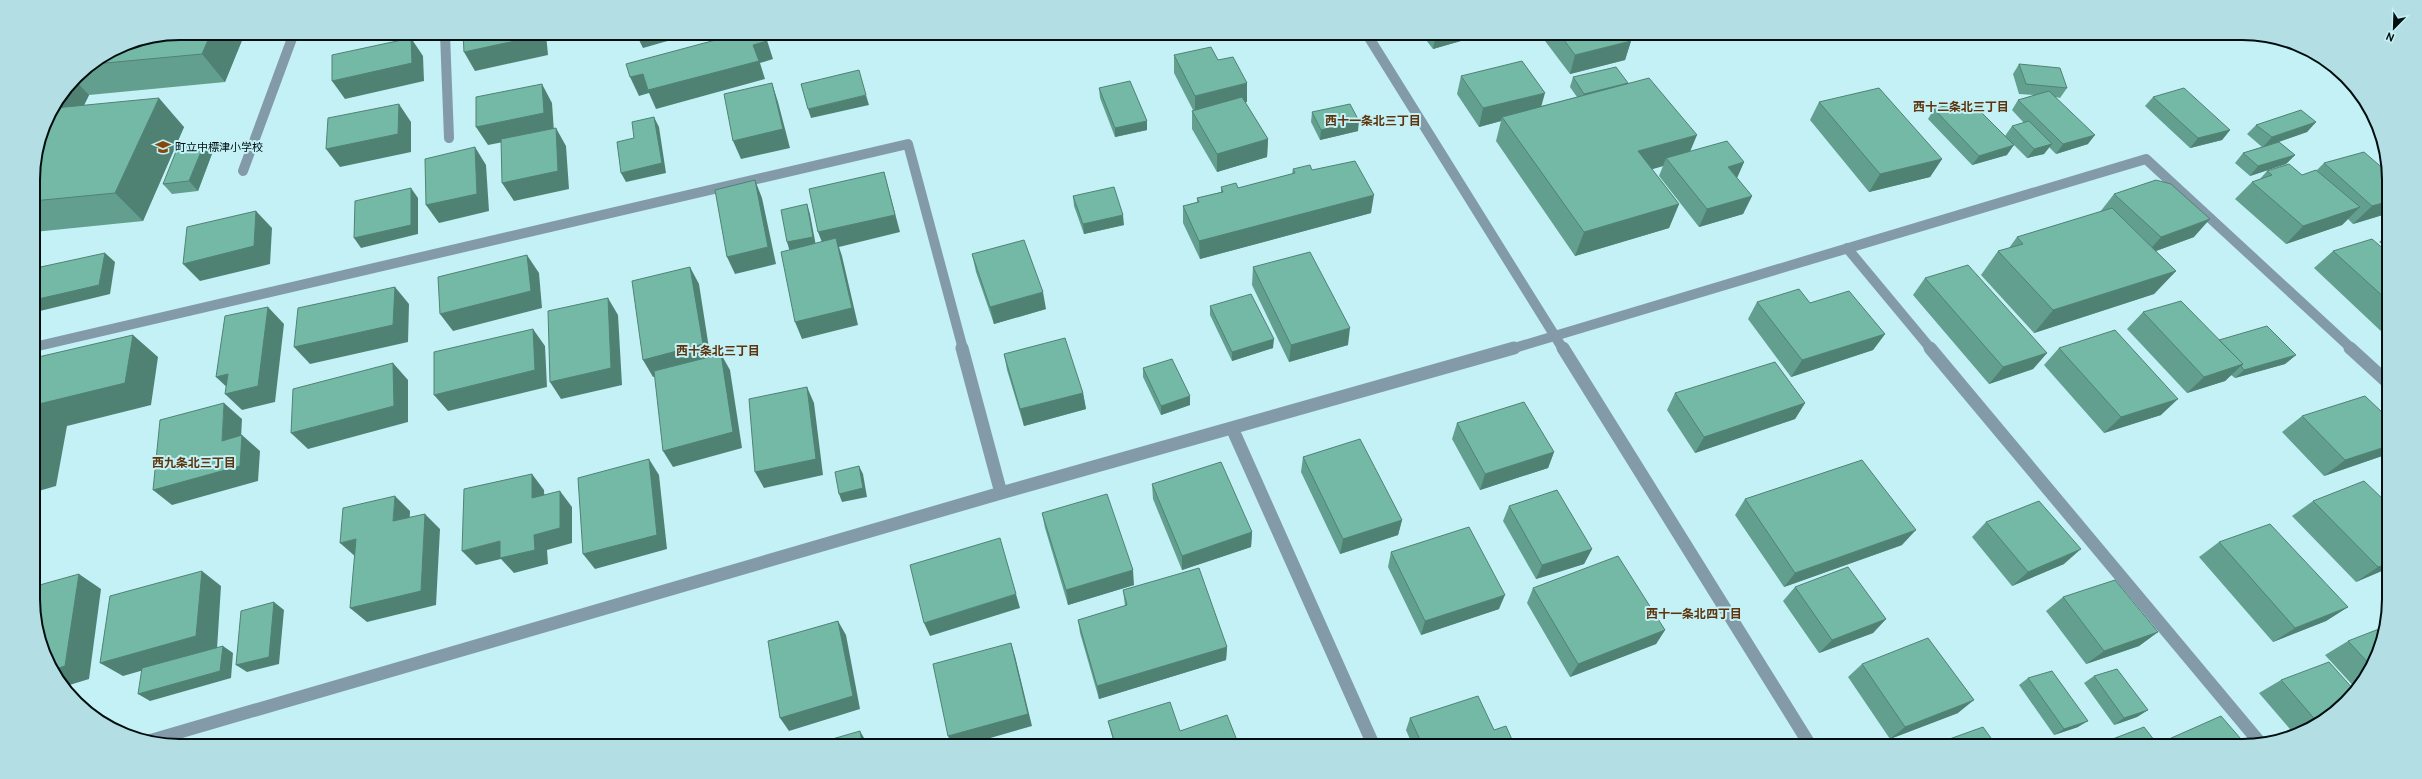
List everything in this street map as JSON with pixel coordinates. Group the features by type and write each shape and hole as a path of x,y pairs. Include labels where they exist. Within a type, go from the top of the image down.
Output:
{"street":[{"path":"243,171 291,40"},
{"path":"445,40 449,138"},
{"path":"1371,40 1557,336 1806,739"},
{"path":"40,346 908,144 1001,493"},
{"path":"160,738 1001,493 1557,336 2146,159 2382,377"},
{"path":"1847,248 2256,738"},
{"path":"1232,428 1370,739"}],"building":[{"path":"171,40 208,40 202,54 103,63 118,54 135,47"},
{"path":"402,40 411,40 412,63 332,81 332,55"},
{"path":"463,40 520,40 464,52"},
{"path":"716,40 767,41 753,45 759,61 648,90 643,74 630,77 626,64"},
{"path":"1564,40 1631,41 1575,55"},
{"path":"1211,47 1218,60 1233,57 1247,83 1195,96 1174,55"},
{"path":"1522,61 1545,93 1483,108 1461,76"},
{"path":"2019,64 2060,68 2067,88 2026,84"},
{"path":"1616,67 1628,83 1584,94 1573,77"},
{"path":"859,70 866,95 808,109 801,84"},
{"path":"1649,78 1697,135 1638,151 1679,204 1584,232 1502,117"},
{"path":"1130,81 1147,121 1115,128 1099,88"},
{"path":"772,83 783,129 733,141 724,94"},
{"path":"542,84 544,113 476,127 476,97"},
{"path":"1879,88 1942,159 1880,174 1819,102"},
{"path":"2184,88 2230,130 2198,138 2153,97"},
{"path":"2049,91 2095,135 2063,144 2018,100"},
{"path":"1242,97 1268,139 1217,154 1192,111"},
{"path":"159,98 115,193 40,200 40,171 45,144 54,118 61,107"},
{"path":"399,104 398,134 326,149 328,118"},
{"path":"1350,104 1359,121 1321,130 1312,112"},
{"path":"1951,104 1956,109 1973,104 2014,145 1979,156 1934,109"},
{"path":"2301,110 2316,122 2272,137 2256,125"},
{"path":"654,117 662,163 621,173 617,142 634,138 632,122"},
{"path":"2029,121 2052,144 2034,149 2012,126"},
{"path":"556,128 558,171 502,183 501,139"},
{"path":"1727,141 1744,162 1728,167 1752,196 1707,209 1666,158"},
{"path":"205,142 189,181 163,184 179,144"},
{"path":"2279,142 2295,155 2258,166 2243,153"},
{"path":"475,147 477,194 426,205 425,159"},
{"path":"2364,152 2381,167 2382,203 2372,206 2324,163"},
{"path":"1355,161 1374,195 1199,241 1183,206 1199,202 1197,198 1223,192 1221,187 1236,183 1238,188 1295,173 1293,169 1310,165 1312,170"},
{"path":"2289,164 2302,175 2316,170 2360,207 2303,226 2252,182 2272,175 2267,171"},
{"path":"884,172 895,215 818,232 809,189"},
{"path":"755,180 768,247 727,257 715,190"},
{"path":"2156,180 2171,184 2210,219 2161,237 2114,194"},
{"path":"1114,187 1123,215 1083,224 1073,196"},
{"path":"411,188 411,225 354,238 355,201"},
{"path":"807,204 813,237 787,242 781,210"},
{"path":"2112,208 2176,271 2053,310 1998,251 2023,244 2017,237"},
{"path":"256,211 254,246 183,264 187,227"},
{"path":"836,238 852,308 795,322 781,252"},
{"path":"2372,239 2382,248 2382,295 2333,251"},
{"path":"1024,240 1043,292 990,307 972,254"},
{"path":"1310,252 1350,328 1291,345 1253,267"},
{"path":"105,253 99,285 40,299 40,267"},
{"path":"527,255 531,291 440,314 438,277"},
{"path":"1968,265 2047,353 2003,367 1925,278"},
{"path":"690,267 703,344 643,360 632,281"},
{"path":"395,287 393,325 294,347 298,308"},
{"path":"1799,289 1810,303 1849,291 1885,334 1802,360 1757,302"},
{"path":"1251,294 1274,339 1232,352 1210,306"},
{"path":"608,298 611,368 550,382 548,311"},
{"path":"2181,301 2243,364 2204,377 2143,312"},
{"path":"268,307 258,386 225,394 228,374 216,377 225,316"},
{"path":"2267,326 2296,355 2244,370 2241,366 2243,364 2219,340"},
{"path":"533,329 535,370 434,395 434,352"},
{"path":"2115,330 2178,399 2121,417 2059,348"},
{"path":"133,335 125,383 40,404 40,357"},
{"path":"1065,338 1083,393 1020,409 1004,354"},
{"path":"721,354 733,432 663,451 654,371"},
{"path":"1172,359 1190,396 1161,406 1143,368"},
{"path":"1775,362 1805,403 1704,437 1675,393"},
{"path":"393,363 394,406 291,433 293,389"},
{"path":"807,387 816,459 755,472 749,399"},
{"path":"2365,396 2382,412 2382,448 2345,460 2302,416"},
{"path":"1524,402 1554,452 1485,474 1457,423"},
{"path":"224,403 222,441 242,435 240,466 153,490 160,420"},
{"path":"1360,439 1402,520 1343,539 1303,457"},
{"path":"649,459 657,535 583,554 578,478"},
{"path":"1862,460 1916,530 1795,573 1745,499"},
{"path":"1221,462 1252,532 1182,556 1152,484"},
{"path":"859,466 863,488 839,494 835,472"},
{"path":"532,474 532,498 560,491 560,528 534,535 535,550 500,558 500,541 462,551 464,489"},
{"path":"2364,481 2382,498 2382,566 2378,567 2313,501"},
{"path":"1557,490 1592,549 1542,565 1509,506"},
{"path":"1107,494 1133,570 1066,590 1042,513"},
{"path":"395,496 393,521 425,514 421,591 350,608 356,539 340,543 343,508"},
{"path":"2039,501 2081,549 2028,572 1986,522"},
{"path":"2270,524 2348,607 2295,628 2219,542"},
{"path":"1469,527 1505,595 1425,621 1391,552"},
{"path":"1000,538 1016,594 924,623 910,565"},
{"path":"1618,556 1665,630 1578,664 1533,588"},
{"path":"1848,567 1886,619 1832,640 1795,587"},
{"path":"1199,568 1227,647 1097,686 1078,620 1127,605 1123,590"},
{"path":"202,571 196,636 100,663 110,596"},
{"path":"79,574 65,666 58,668 47,644 41,617 40,585"},
{"path":"2115,580 2158,632 2104,651 2063,597"},
{"path":"274,602 269,657 236,665 241,611"},
{"path":"838,621 853,696 780,718 768,641"},
{"path":"2378,629 2367,661 2348,641"},
{"path":"1928,638 1974,700 1905,727 1862,664"},
{"path":"1011,643 1028,714 948,736 933,664"},
{"path":"223,646 220,671 138,694 142,668"},
{"path":"2329,662 2351,686 2341,698 2314,719 2281,680"},
{"path":"2117,669 2148,710 2124,718 2094,676"},
{"path":"2052,671 2088,721 2064,729 2028,678"},
{"path":"1478,696 1494,730 1506,726 1512,739 1420,739 1410,718"},
{"path":"1170,702 1180,731 1227,715 1236,739 1114,739 1108,721"},
{"path":"2221,716 2241,739 2169,739"},
{"path":"1983,727 1992,739 1949,739"},
{"path":"2144,727 2153,739 2113,739"},
{"path":"860,731 861,739 832,739"}],"place":[{"name":"町立中標津小学校","path":"163,147"}],"district":[{"name":"西十二条北三丁目","path":"1961,107"},
{"name":"西十一条北三丁目","path":"1373,121"},
{"name":"西十条北三丁目","path":"718,351"},
{"name":"西九条北三丁目","path":"194,463"},
{"name":"西十一条北四丁目","path":"1694,614"}]}
